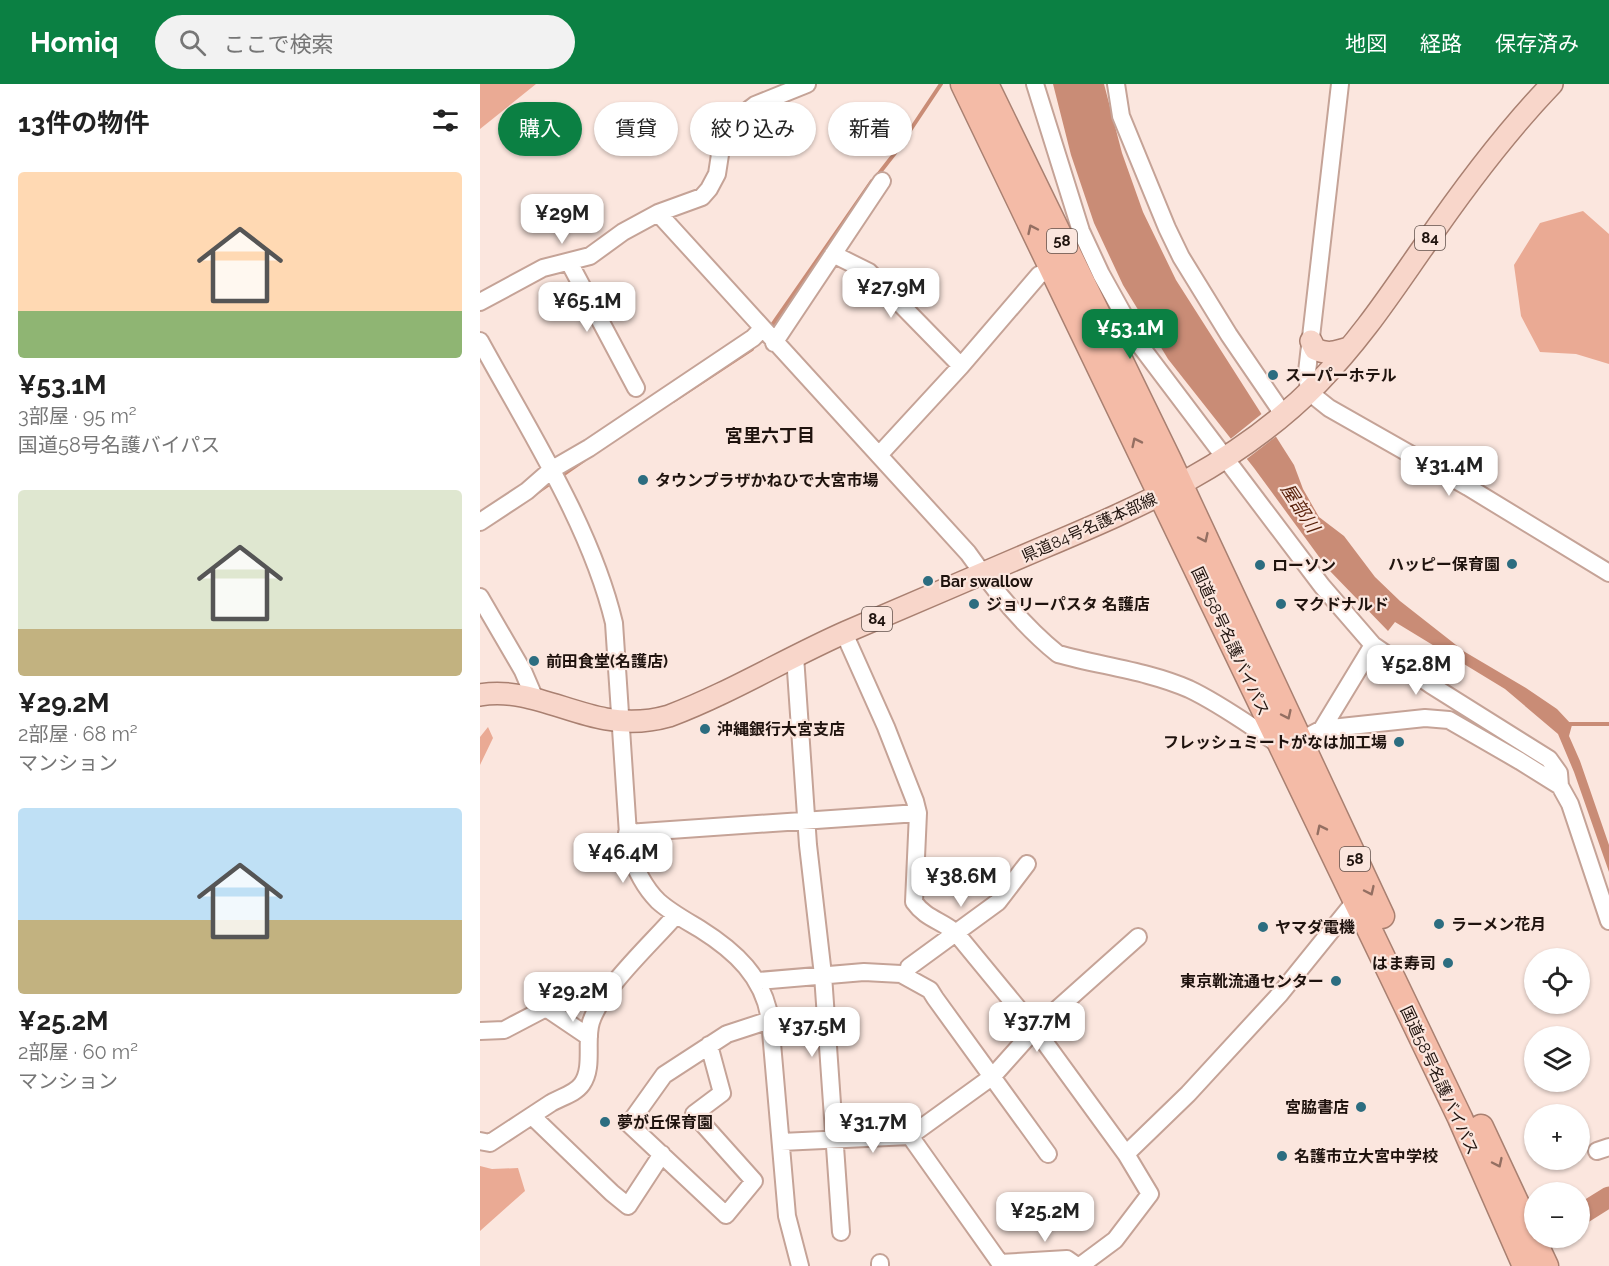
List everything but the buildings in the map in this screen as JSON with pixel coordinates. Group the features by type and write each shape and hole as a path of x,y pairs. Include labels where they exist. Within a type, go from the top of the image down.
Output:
{"highway":[{"name":"国道58号名護バイパス","path":"963,84 1051,270 1171,490 1522,1238 1525,1266"},
{"name":"国道58号名護バイパス","path":"986,84 1072,237 1171,490"},
{"name":"国道58号名護バイパス","path":"1290,743 1356,900 1460,1118 1522,1238 1546,1266"}],"main road":[{"name":"県道84号名護本部線","path":"480,695 497,694 534,699 594,717 620,722 639,722 669,716 844,633 1135,509 1171,490 1229,456 1309,392 1349,348 1394,291 1483,163 1552,84"},
{"path":"1311,340 1315,349 1326,353 1331,354 1349,348"}],"street":[{"path":"480,302 543,268 590,256 624,232 658,213 702,197 717,174 721,148 730,124 755,105 807,84"},
{"path":"1035,84 1072,237 1101,274 1142,348 1229,456 1322,586 1373,645 1431,685 1549,759 1559,773 1560,786 1570,804 1609,921"},
{"path":"1116,84 1121,116 1181,257 1281,416"},
{"path":"1340,84 1307,372 1309,392 1329,408 1468,487 1609,573"},
{"path":"774,343 882,181"},
{"path":"658,213 774,343 968,553 988,583 1058,654 1154,677 1189,689 1290,743 1322,729 1425,718 1449,720 1560,786"},
{"path":"834,254 869,272 961,366"},
{"path":"569,262 636,388"},
{"path":"879,455 1040,275 1051,270"},
{"path":"480,522 526,491 554,476 589,448 753,338 762,329"},
{"path":"480,341 554,476 595,561 619,623 620,722 627,833 629,849 639,877 658,901 741,961 758,981 768,1008 787,1216 800,1266"},
{"path":"480,597 523,671 534,699"},
{"path":"844,633 886,727 915,801 918,813 914,902 922,913 949,926 956,933 1035,1029 1126,1154 1150,1194 1115,1240 1078,1266 1067,1258 1000,1264 910,1136"},
{"path":"1322,729 1373,645"},
{"path":"795,656 807,821 823,975 841,1232"},
{"path":"627,833 918,813"},
{"path":"909,967 998,902 1028,864"},
{"path":"1126,1154 1188,1094 1280,994 1356,900"},
{"path":"480,1141 490,1143 583,1084 587,1072 591,1023 606,993 676,915"},
{"path":"781,1142 910,1136 993,1076 1035,1029 1138,937"},
{"path":"758,981 864,972 901,974 930,990 1048,1154"},
{"path":"480,1031 504,1030 546,1008 589,1037"},
{"path":"709,1045 722,1093 694,1114 754,1181 726,1215 629,1124 664,1075 709,1045 727,1034 770,1020"},
{"path":"532,1116 628,1206 662,1154"}],"shaded area":[{"path":"480,84 536,84 514,102 498,102 498,115 480,129"},
{"path":"1583,211 1609,234 1609,364 1576,354 1540,352 1521,316 1514,265 1540,223"},
{"path":"488,727 493,738 480,765 480,737"},
{"path":"480,1166 492,1169 518,1168 525,1191 480,1231"}],"water":[{"path":"1053,84 1104,84 1122,153 1143,212 1176,280 1294,465 1303,489 1319,517 1344,536 1375,577 1400,601 1465,652 1557,709 1572,725 1569,736 1609,845 1609,872 1574,772 1558,734 1505,689 1395,622 1388,631 1328,569 1254,468 1168,359 1123,285 1094,223 1071,155"}],"pier":[{"path":"1264,412 1278,435 1244,461 1228,441"}],"waterway":[{"path":"877,176 941,84"},
{"path":"770,328 872,181"},
{"path":"673,401 752,349"},
{"path":"561,476 584,460"},
{"path":"536,493 552,482"},
{"path":"1568,724 1609,724"},
{"name":"屋部川","path":"1590,1209 1609,1197"}],"place":[{"name":"スーパーホテル","path":"1273,375"},
{"name":"タウンプラザかねひで大宮市場","path":"643,480"},
{"name":"ハッピー保育園","path":"1512,564"},
{"name":"ローソン","path":"1260,565"},
{"name":"Bar swallow","path":"928,581"},
{"name":"ジョリーパスタ 名護店","path":"974,604"},
{"name":"マクドナルド","path":"1281,604"},
{"name":"前田食堂(名護店)","path":"534,661"},
{"name":"沖縄銀行大宮支店","path":"705,729"},
{"name":"フレッシュミートがなは加工場","path":"1399,742"},
{"name":"ラーメン花月","path":"1439,924"},
{"name":"ヤマダ電機","path":"1263,927"},
{"name":"はま寿司","path":"1448,963"},
{"name":"東京靴流通センター","path":"1336,981"},
{"name":"宮脇書店","path":"1361,1107"},
{"name":"夢が丘保育園","path":"605,1122"},
{"name":"名護市立大宮中学校","path":"1282,1156"}],"district":[{"name":"宮里六丁目","path":"770,436"}]}
